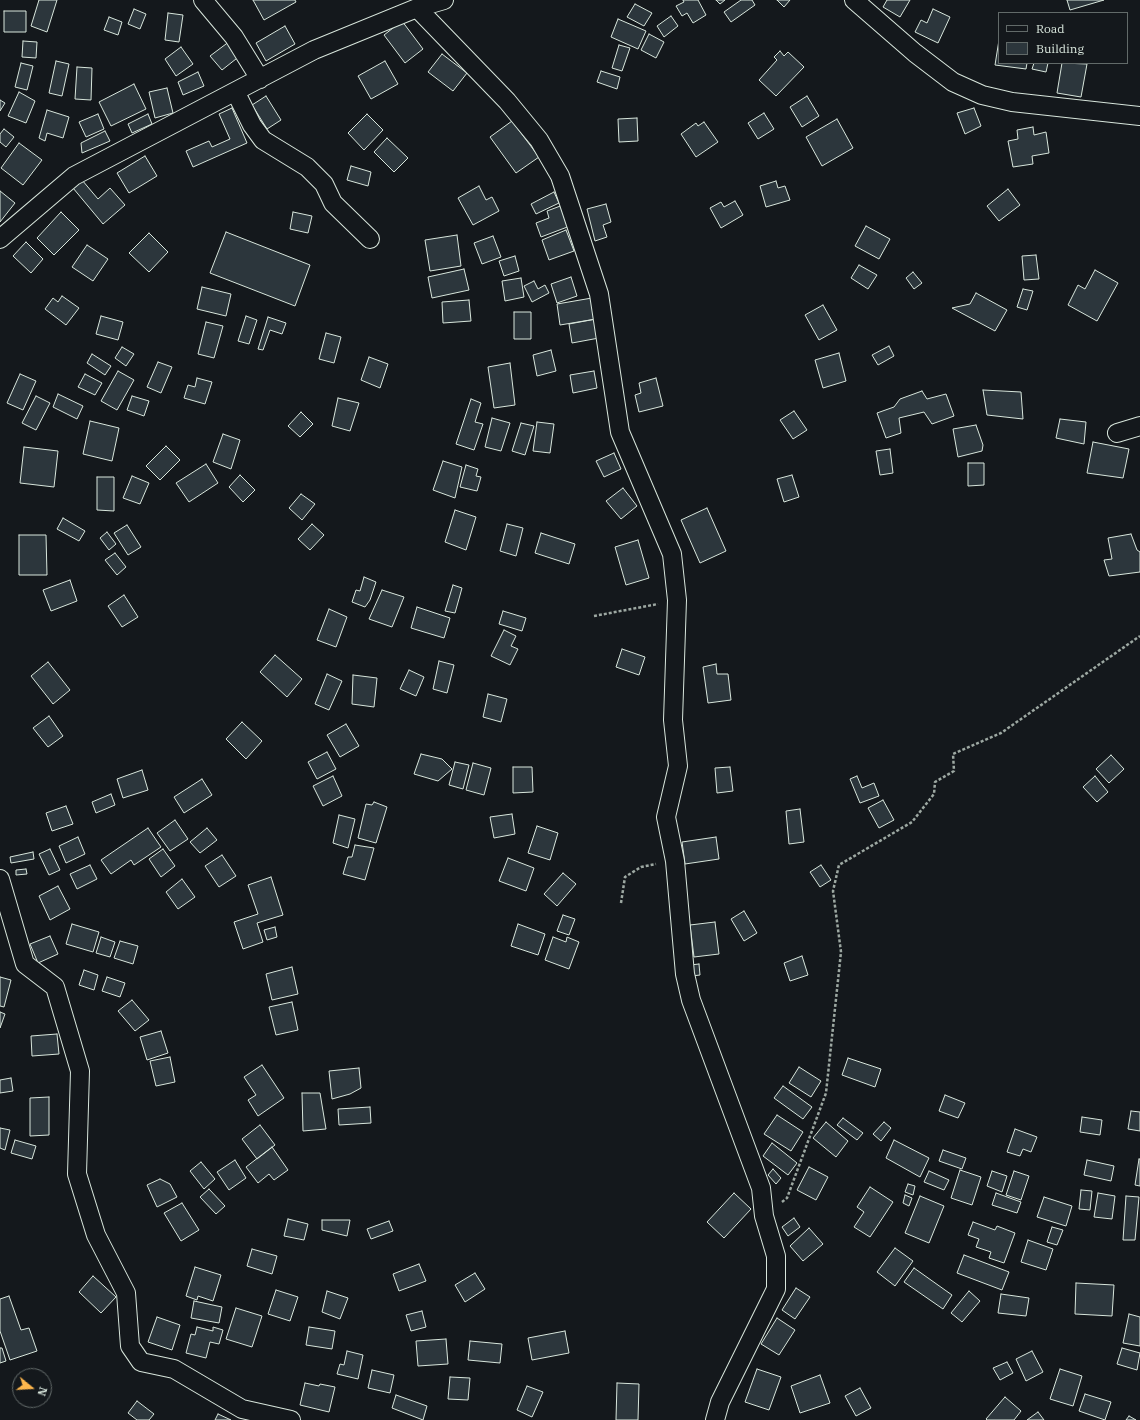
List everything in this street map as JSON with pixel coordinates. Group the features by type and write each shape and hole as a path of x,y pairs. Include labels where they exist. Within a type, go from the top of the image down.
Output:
{"street":[{"path":"203,0 234,36 260,78"},
{"path":"0,240 74,176 236,93 260,78 314,50 417,8 444,0"},
{"path":"854,0 915,53 953,82 982,95 1012,102 1138,118"},
{"path":"417,8 507,101 539,140 560,176 598,294 620,432 672,554 677,600 673,720 678,766 666,817 675,861 685,974 691,1000 761,1188 764,1216 776,1256 776,1289 720,1402 716,1420"},
{"path":"236,93 252,125 263,140 307,167 324,184 332,203 370,239"},
{"path":"1117,433 1140,426"},
{"path":"0,879 25,964 55,987 80,1071 77,1174 96,1234 126,1293 130,1346 141,1362 174,1369 242,1409 290,1420"}],"path":[{"path":"594,616 677,600"},
{"path":"764,1216 787,1198 826,1093 841,952 833,891 839,865 912,822 934,794 935,782 954,771 953,754 1001,733 1140,636"},
{"path":"621,903 625,877 641,866 675,861"}],"building":[{"path":"39,0 57,0 47,32 31,26"},
{"path":"253,0 295,0 296,2 264,20"},
{"path":"683,0 698,0 706,15 693,23 687,13 682,16 676,6 684,2"},
{"path":"716,0 725,0 720,4"},
{"path":"741,0 752,0 755,5 731,22 724,12"},
{"path":"777,0 790,0 784,7"},
{"path":"887,0 910,0 900,17 883,7"},
{"path":"1067,0 1104,0 1070,10"},
{"path":"635,4 652,13 644,26 627,17"},
{"path":"134,9 146,14 140,29 128,24"},
{"path":"933,9 950,17 938,43 915,32 921,20 927,23"},
{"path":"4,11 26,11 26,32 4,32"},
{"path":"168,13 183,15 179,42 165,40"},
{"path":"671,16 678,26 664,37 657,26"},
{"path":"109,17 122,22 118,35 104,30"},
{"path":"618,19 646,31 638,49 611,37"},
{"path":"402,21 423,49 405,63 384,35"},
{"path":"285,26 295,44 266,61 256,43"},
{"path":"649,34 664,42 656,58 641,50"},
{"path":"23,41 37,42 36,58 22,57"},
{"path":"230,41 241,55 222,70 210,56"},
{"path":"619,45 630,48 622,71 612,68"},
{"path":"998,46 998,64 1027,64 1026,69 995,65"},
{"path":"181,47 193,64 176,76 165,59"},
{"path":"780,51 784,56 788,52 804,67 776,96 759,80 777,60 774,57"},
{"path":"442,54 467,73 453,91 428,72"},
{"path":"56,61 69,64 62,96 49,93"},
{"path":"385,61 398,84 371,99 358,76"},
{"path":"21,63 33,66 27,90 15,87"},
{"path":"1034,64 1048,64 1046,72 1032,69"},
{"path":"1062,64 1087,64 1081,97 1057,93"},
{"path":"77,67 92,68 91,100 75,99"},
{"path":"601,71 620,77 617,89 597,82"},
{"path":"198,72 204,86 183,95 178,82"},
{"path":"134,84 146,109 111,126 99,102"},
{"path":"167,88 173,113 155,118 149,92"},
{"path":"19,92 35,101 26,123 8,116"},
{"path":"266,96 281,120 267,129 252,105"},
{"path":"807,96 819,116 802,127 790,107"},
{"path":"0,100 5,103 0,111"},
{"path":"232,108 247,143 193,167 186,151 209,141 212,147 230,139 219,114"},
{"path":"974,108 981,126 965,134 957,113"},
{"path":"47,110 69,117 63,138 47,133 45,141 39,138"},
{"path":"764,113 774,129 758,139 748,123"},
{"path":"98,114 104,129 86,137 79,122"},
{"path":"148,114 152,124 132,133 128,124"},
{"path":"367,114 383,130 364,150 348,133"},
{"path":"637,118 638,141 619,142 618,119"},
{"path":"837,119 853,148 822,166 806,137"},
{"path":"512,121 539,157 516,173 490,137"},
{"path":"704,122 718,142 696,157 681,134 696,123 698,126"},
{"path":"1033,127 1034,135 1046,132 1049,153 1032,156 1033,164 1013,167 1008,141 1018,139 1017,130"},
{"path":"4,129 14,137 6,147 0,142 0,134"},
{"path":"105,131 110,141 82,153 81,143"},
{"path":"387,138 408,158 394,172 374,152"},
{"path":"19,143 42,160 23,185 1,168"},
{"path":"145,156 157,176 129,193 117,173"},
{"path":"351,166 371,172 368,186 347,180"},
{"path":"82,180 98,199 110,188 125,205 103,224 73,188"},
{"path":"776,181 778,188 785,186 790,200 766,207 760,186"},
{"path":"479,186 486,200 492,197 499,211 473,225 458,198"},
{"path":"1008,189 1020,205 999,221 987,206"},
{"path":"0,191 15,203 0,222"},
{"path":"554,192 559,203 536,214 531,204"},
{"path":"735,201 743,215 721,228 710,208 721,202 724,207"},
{"path":"606,204 611,222 603,225 607,237 595,241 587,209"},
{"path":"563,205 570,226 541,237 536,223 549,218 547,211"},
{"path":"61,212 79,230 54,255 37,238"},
{"path":"293,212 312,216 308,233 290,229"},
{"path":"866,226 890,239 879,259 855,246"},
{"path":"566,230 574,251 549,260 542,240"},
{"path":"226,232 310,265 295,306 210,273"},
{"path":"149,233 168,252 149,272 129,253"},
{"path":"457,235 461,266 430,271 425,240"},
{"path":"493,236 501,257 482,264 474,243"},
{"path":"26,242 43,259 31,273 13,256"},
{"path":"87,245 108,259 93,281 72,267"},
{"path":"1036,255 1039,279 1024,280 1022,256"},
{"path":"515,256 519,271 504,276 499,261"},
{"path":"859,265 877,275 868,289 851,278"},
{"path":"464,269 469,290 432,298 428,277"},
{"path":"1095,270 1118,283 1097,321 1068,305 1078,285 1085,289"},
{"path":"913,272 922,283 914,289 906,278"},
{"path":"571,277 577,296 557,303 551,284"},
{"path":"521,278 524,297 505,301 502,281"},
{"path":"534,281 538,289 545,285 549,293 532,302 524,286"},
{"path":"202,287 231,294 226,316 197,309"},
{"path":"1023,289 1033,291 1027,310 1017,307"},
{"path":"976,293 1007,310 995,331 952,308 970,304"},
{"path":"62,296 79,308 66,325 45,309 53,298 58,302"},
{"path":"592,298 596,319 560,325 557,304"},
{"path":"469,300 471,321 443,323 442,302"},
{"path":"823,305 837,330 819,340 805,315"},
{"path":"514,312 531,312 531,339 514,339"},
{"path":"101,316 123,322 118,340 96,334"},
{"path":"246,316 257,320 249,344 238,341"},
{"path":"268,317 286,323 282,334 270,330 263,350 258,349"},
{"path":"596,319 599,338 572,343 569,324"},
{"path":"206,322 223,326 214,358 198,354"},
{"path":"326,333 341,337 334,363 319,359"},
{"path":"889,346 894,356 878,365 872,355"},
{"path":"122,347 134,354 126,366 115,358"},
{"path":"551,350 556,371 537,376 533,355"},
{"path":"839,353 846,381 823,388 815,360"},
{"path":"92,354 111,366 105,375 87,363"},
{"path":"369,357 388,364 380,388 361,380"},
{"path":"158,362 172,367 161,393 147,387"},
{"path":"510,363 515,405 494,408 488,367"},
{"path":"118,371 134,380 117,410 101,401"},
{"path":"594,371 597,388 573,393 570,375"},
{"path":"20,374 36,381 23,410 7,403"},
{"path":"85,374 102,383 95,395 78,387"},
{"path":"197,378 212,382 205,404 184,398 188,385 195,387"},
{"path":"656,378 663,406 639,412 635,395 641,393 639,383"},
{"path":"983,390 1021,392 1023,419 987,415"},
{"path":"922,391 927,399 946,394 954,416 932,424 924,412 899,418 901,433 886,438 877,413 894,407 900,399"},
{"path":"58,394 83,406 77,419 53,407"},
{"path":"36,396 50,403 36,430 22,423"},
{"path":"132,396 149,401 144,416 127,410"},
{"path":"338,398 359,403 350,431 332,426"},
{"path":"471,399 481,403 475,422 483,424 474,450 456,444"},
{"path":"794,411 807,430 793,439 780,420"},
{"path":"301,412 313,424 300,437 288,426"},
{"path":"492,418 510,423 501,451 485,447"},
{"path":"1060,419 1086,422 1084,444 1056,438"},
{"path":"90,421 119,428 112,461 83,454"},
{"path":"537,422 554,424 550,453 533,451"},
{"path":"521,423 534,426 525,455 512,451"},
{"path":"976,425 983,445 982,451 958,457 953,429"},
{"path":"223,434 240,440 231,469 213,462"},
{"path":"1093,442 1129,449 1123,478 1087,473"},
{"path":"166,446 180,460 160,480 146,466"},
{"path":"24,447 58,451 54,487 20,483"},
{"path":"890,449 893,473 880,475 876,451"},
{"path":"614,453 621,469 604,477 596,461"},
{"path":"443,461 462,467 455,498 433,490"},
{"path":"968,463 984,463 984,485 968,486"},
{"path":"206,464 218,483 189,502 176,483"},
{"path":"466,465 478,469 476,476 481,477 477,491 460,487"},
{"path":"240,475 255,490 243,502 229,487"},
{"path":"792,475 799,497 784,502 777,479"},
{"path":"132,476 149,483 140,504 123,498"},
{"path":"97,477 114,477 114,511 97,510"},
{"path":"623,488 637,506 621,519 606,501"},
{"path":"301,494 315,504 302,520 289,508"},
{"path":"707,508 726,551 700,563 681,520"},
{"path":"455,510 476,517 466,550 445,542"},
{"path":"63,518 85,531 79,541 57,529"},
{"path":"312,524 324,535 310,550 298,539"},
{"path":"507,524 523,528 516,556 500,551"},
{"path":"127,525 141,547 128,555 114,533"},
{"path":"107,532 116,544 109,550 100,538"},
{"path":"541,533 575,544 569,564 535,553"},
{"path":"1131,534 1137,550 1140,552 1140,572 1109,576 1104,560 1112,559 1108,538"},
{"path":"19,535 46,535 47,575 19,575"},
{"path":"638,540 649,578 626,585 615,547"},
{"path":"115,553 126,567 117,575 105,560"},
{"path":"364,577 376,582 370,600 365,607 352,602 356,590 360,591"},
{"path":"70,580 77,601 51,611 43,590"},
{"path":"453,585 462,588 455,613 445,611"},
{"path":"382,590 404,597 392,627 369,619"},
{"path":"124,595 138,617 122,627 108,606"},
{"path":"417,607 450,618 444,638 411,628"},
{"path":"329,609 347,617 336,647 317,640"},
{"path":"503,611 526,618 522,631 499,624"},
{"path":"504,630 516,636 511,646 518,649 510,665 491,656"},
{"path":"622,649 645,657 639,675 616,667"},
{"path":"275,655 302,679 287,697 260,672"},
{"path":"439,661 454,665 447,693 433,689"},
{"path":"48,662 70,690 53,704 31,676"},
{"path":"716,664 717,674 728,674 731,700 708,703 703,667"},
{"path":"409,670 424,677 416,696 400,689"},
{"path":"327,674 342,681 329,710 315,704"},
{"path":"353,675 377,678 374,707 352,704"},
{"path":"488,694 507,699 501,722 483,717"},
{"path":"49,716 63,736 48,747 33,728"},
{"path":"242,722 262,741 246,759 226,739"},
{"path":"346,724 359,746 340,757 327,735"},
{"path":"327,752 336,769 317,779 308,762"},
{"path":"421,754 442,759 452,769 438,781 414,774"},
{"path":"1111,755 1124,769 1109,783 1096,769"},
{"path":"455,762 469,765 463,789 449,785"},
{"path":"473,763 491,768 484,795 466,790"},
{"path":"513,767 532,767 533,792 513,793"},
{"path":"730,767 733,791 717,793 715,768"},
{"path":"142,770 148,790 123,798 117,779"},
{"path":"333,776 342,796 323,806 313,786"},
{"path":"857,776 862,788 874,783 879,796 860,803 850,779"},
{"path":"1095,776 1108,792 1097,802 1083,787"},
{"path":"202,779 212,795 184,813 174,797"},
{"path":"111,794 115,805 96,813 92,802"},
{"path":"883,800 894,820 879,828 868,808"},
{"path":"374,802 387,807 376,843 358,838 366,804 372,805"},
{"path":"66,806 73,824 52,831 46,813"},
{"path":"800,809 804,842 789,844 786,811"},
{"path":"512,814 515,834 494,838 490,817"},
{"path":"339,815 355,819 348,848 333,843"},
{"path":"175,820 188,839 170,851 157,833"},
{"path":"537,826 558,833 550,860 528,853"},
{"path":"148,828 161,847 134,865 131,860 111,874 101,860"},
{"path":"207,828 217,840 200,853 190,842"},
{"path":"78,837 85,854 66,863 59,846"},
{"path":"716,837 719,859 685,864 682,842"},
{"path":"355,845 374,848 365,880 343,874 348,857 352,857"},
{"path":"50,849 60,870 49,875 39,854"},
{"path":"163,849 175,866 161,877 149,859"},
{"path":"33,852 34,859 11,863 10,857"},
{"path":"222,855 236,876 219,887 205,866"},
{"path":"508,858 534,868 526,891 499,881"},
{"path":"90,865 97,879 77,889 70,874"},
{"path":"821,865 831,880 820,887 810,872"},
{"path":"26,869 27,874 16,875 16,870"},
{"path":"563,873 576,884 557,906 544,894"},
{"path":"271,877 283,915 257,923 263,942 243,949 234,922 258,914 248,885"},
{"path":"182,879 195,897 178,909 166,892"},
{"path":"58,886 70,909 50,920 39,896"},
{"path":"744,911 757,933 744,941 731,919"},
{"path":"563,915 575,919 569,935 557,931"},
{"path":"715,922 719,954 694,957 690,925"},
{"path":"72,924 99,932 93,952 66,944"},
{"path":"518,924 545,934 538,955 511,946"},
{"path":"275,927 277,937 267,940 264,930"},
{"path":"50,936 58,954 38,963 30,944"},
{"path":"101,937 115,942 110,957 96,953"},
{"path":"553,937 566,942 567,937 579,942 569,969 545,960"},
{"path":"120,941 138,946 133,964 114,958"},
{"path":"802,956 808,975 790,981 784,963"},
{"path":"699,964 700,975 692,976 690,965"},
{"path":"292,967 298,994 272,1000 266,974"},
{"path":"84,970 98,975 94,990 79,985"},
{"path":"0,977 11,980 4,1007 0,1006"},
{"path":"107,977 125,983 120,997 102,991"},
{"path":"132,1000 149,1020 135,1031 118,1011"},
{"path":"292,1002 298,1030 276,1035 269,1007"},
{"path":"0,1012 5,1014 0,1028"},
{"path":"161,1031 168,1053 147,1060 140,1037"},
{"path":"57,1034 59,1054 32,1056 31,1036"},
{"path":"170,1057 175,1082 156,1086 150,1061"},
{"path":"848,1058 881,1069 875,1087 842,1075"},
{"path":"262,1065 284,1098 258,1116 248,1100 256,1095 244,1077"},
{"path":"799,1067 821,1081 811,1097 789,1083"},
{"path":"359,1068 361,1088 350,1094 332,1099 329,1071"},
{"path":"11,1078 13,1091 0,1093 0,1080"},
{"path":"783,1086 812,1107 803,1119 774,1098"},
{"path":"302,1093 320,1093 326,1129 303,1131"},
{"path":"945,1095 965,1103 958,1118 939,1111"},
{"path":"49,1097 49,1135 30,1136 30,1098"},
{"path":"370,1107 371,1123 339,1125 338,1109"},
{"path":"1131,1111 1140,1112 1140,1131 1128,1129"},
{"path":"777,1115 803,1132 791,1151 764,1134"},
{"path":"1082,1117 1102,1120 1100,1135 1080,1132"},
{"path":"843,1118 863,1133 857,1140 837,1125"},
{"path":"826,1122 848,1141 836,1157 813,1138"},
{"path":"884,1122 891,1128 881,1141 873,1134"},
{"path":"260,1125 275,1145 257,1159 242,1139"},
{"path":"0,1128 10,1130 5,1150 0,1148"},
{"path":"1015,1129 1037,1137 1031,1152 1023,1149 1020,1156 1007,1152"},
{"path":"15,1140 36,1146 32,1159 11,1153"},
{"path":"894,1140 929,1158 920,1177 886,1158"},
{"path":"772,1143 797,1163 788,1175 763,1156"},
{"path":"272,1147 288,1170 274,1180 269,1174 258,1183 246,1167"},
{"path":"943,1150 966,1158 962,1169 939,1161"},
{"path":"1140,1159 1140,1186 1135,1185"},
{"path":"235,1160 246,1178 229,1190 217,1172"},
{"path":"1087,1160 1114,1166 1111,1181 1084,1175"},
{"path":"201,1162 215,1179 204,1189 190,1171"},
{"path":"809,1167 828,1177 816,1200 797,1190"},
{"path":"773,1169 781,1178 776,1184 768,1175"},
{"path":"960,1170 981,1177 972,1205 951,1198"},
{"path":"929,1171 949,1180 944,1190 924,1182"},
{"path":"992,1171 1007,1176 1002,1192 987,1186"},
{"path":"1014,1171 1029,1176 1021,1200 1006,1195"},
{"path":"160,1179 170,1184 177,1197 157,1207 147,1185"},
{"path":"908,1184 915,1186 913,1195 905,1192"},
{"path":"870,1187 893,1202 870,1237 854,1227 864,1212 857,1207"},
{"path":"209,1189 225,1206 216,1214 200,1197"},
{"path":"1081,1190 1092,1191 1090,1210 1079,1209"},
{"path":"734,1193 751,1209 724,1238 707,1222"},
{"path":"996,1193 1021,1202 1017,1213 992,1205"},
{"path":"1098,1193 1115,1196 1112,1219 1094,1217"},
{"path":"905,1195 912,1198 909,1206 903,1203"},
{"path":"920,1196 944,1206 929,1243 905,1233"},
{"path":"1126,1196 1139,1197 1135,1240 1123,1240"},
{"path":"1044,1197 1072,1206 1066,1226 1037,1217"},
{"path":"182,1203 199,1230 181,1241 164,1213"},
{"path":"794,1218 800,1227 788,1236 782,1227"},
{"path":"288,1219 308,1224 304,1240 284,1236"},
{"path":"322,1220 350,1220 347,1236 322,1230"},
{"path":"389,1221 393,1231 371,1239 367,1229"},
{"path":"973,1222 995,1230 997,1226 1015,1233 1004,1263 989,1258 991,1252 976,1247 979,1239 968,1235"},
{"path":"1052,1227 1063,1230 1057,1245 1047,1242"},
{"path":"809,1228 823,1244 803,1261 790,1246"},
{"path":"1028,1240 1053,1249 1046,1270 1021,1262"},
{"path":"895,1248 913,1261 895,1286 877,1272"},
{"path":"252,1249 277,1256 272,1274 247,1266"},
{"path":"964,1255 1009,1272 1002,1290 957,1273"},
{"path":"419,1264 426,1281 399,1291 393,1274"},
{"path":"195,1267 221,1275 213,1301 198,1296 197,1300 186,1296"},
{"path":"914,1268 952,1295 943,1309 904,1282"},
{"path":"475,1273 485,1289 465,1302 455,1285"},
{"path":"93,1276 116,1297 101,1313 79,1292"},
{"path":"1076,1283 1114,1285 1112,1316 1075,1314"},
{"path":"796,1288 810,1297 795,1319 782,1310"},
{"path":"276,1290 298,1297 290,1321 268,1314"},
{"path":"327,1291 348,1298 340,1319 322,1312"},
{"path":"969,1291 980,1301 962,1322 951,1313"},
{"path":"1001,1294 1029,1298 1026,1316 998,1313"},
{"path":"9,1296 21,1330 29,1328 37,1351 10,1360 0,1331 0,1299"},
{"path":"194,1301 222,1307 219,1323 191,1318"},
{"path":"236,1308 262,1316 252,1347 226,1339"},
{"path":"422,1311 426,1327 411,1331 406,1315"},
{"path":"1129,1314 1140,1317 1140,1346 1123,1343"},
{"path":"157,1317 180,1325 172,1350 148,1342"},
{"path":"777,1318 795,1330 779,1355 761,1344"},
{"path":"197,1327 213,1331 213,1327 223,1330 219,1344 210,1342 206,1358 186,1353 191,1334 195,1335"},
{"path":"309,1327 335,1331 332,1349 306,1345"},
{"path":"565,1331 569,1353 532,1360 528,1338"},
{"path":"446,1339 448,1364 418,1366 416,1341"},
{"path":"470,1341 502,1344 500,1363 468,1360"},
{"path":"0,1348 2,1348 6,1361 0,1363"},
{"path":"1122,1348 1140,1353 1137,1370 1117,1364"},
{"path":"347,1351 363,1355 358,1379 337,1374 340,1364 344,1365"},
{"path":"1032,1351 1043,1372 1026,1381 1016,1359"},
{"path":"1007,1362 1013,1373 1000,1380 993,1368"},
{"path":"757,1369 781,1377 769,1410 745,1402"},
{"path":"1060,1369 1082,1376 1073,1406 1050,1399"},
{"path":"372,1370 394,1375 390,1393 368,1388"},
{"path":"820,1375 830,1403 800,1413 791,1386"},
{"path":"450,1377 470,1378 468,1400 448,1399"},
{"path":"305,1383 335,1387 329,1412 300,1405"},
{"path":"617,1383 639,1384 638,1420 616,1420"},
{"path":"527,1386 543,1392 532,1417 517,1410"},
{"path":"860,1388 871,1408 856,1416 845,1396"},
{"path":"1085,1394 1111,1402 1105,1420 1079,1411"},
{"path":"396,1395 427,1406 423,1420 392,1408"},
{"path":"1005,1397 1021,1411 1014,1420 987,1420 986,1419"},
{"path":"137,1401 154,1414 149,1420 137,1420 128,1413"},
{"path":"1038,1412 1044,1420 1027,1420"},
{"path":"218,1414 231,1420 215,1420"},
{"path":"1129,1416 1136,1420 1126,1420"}]}
